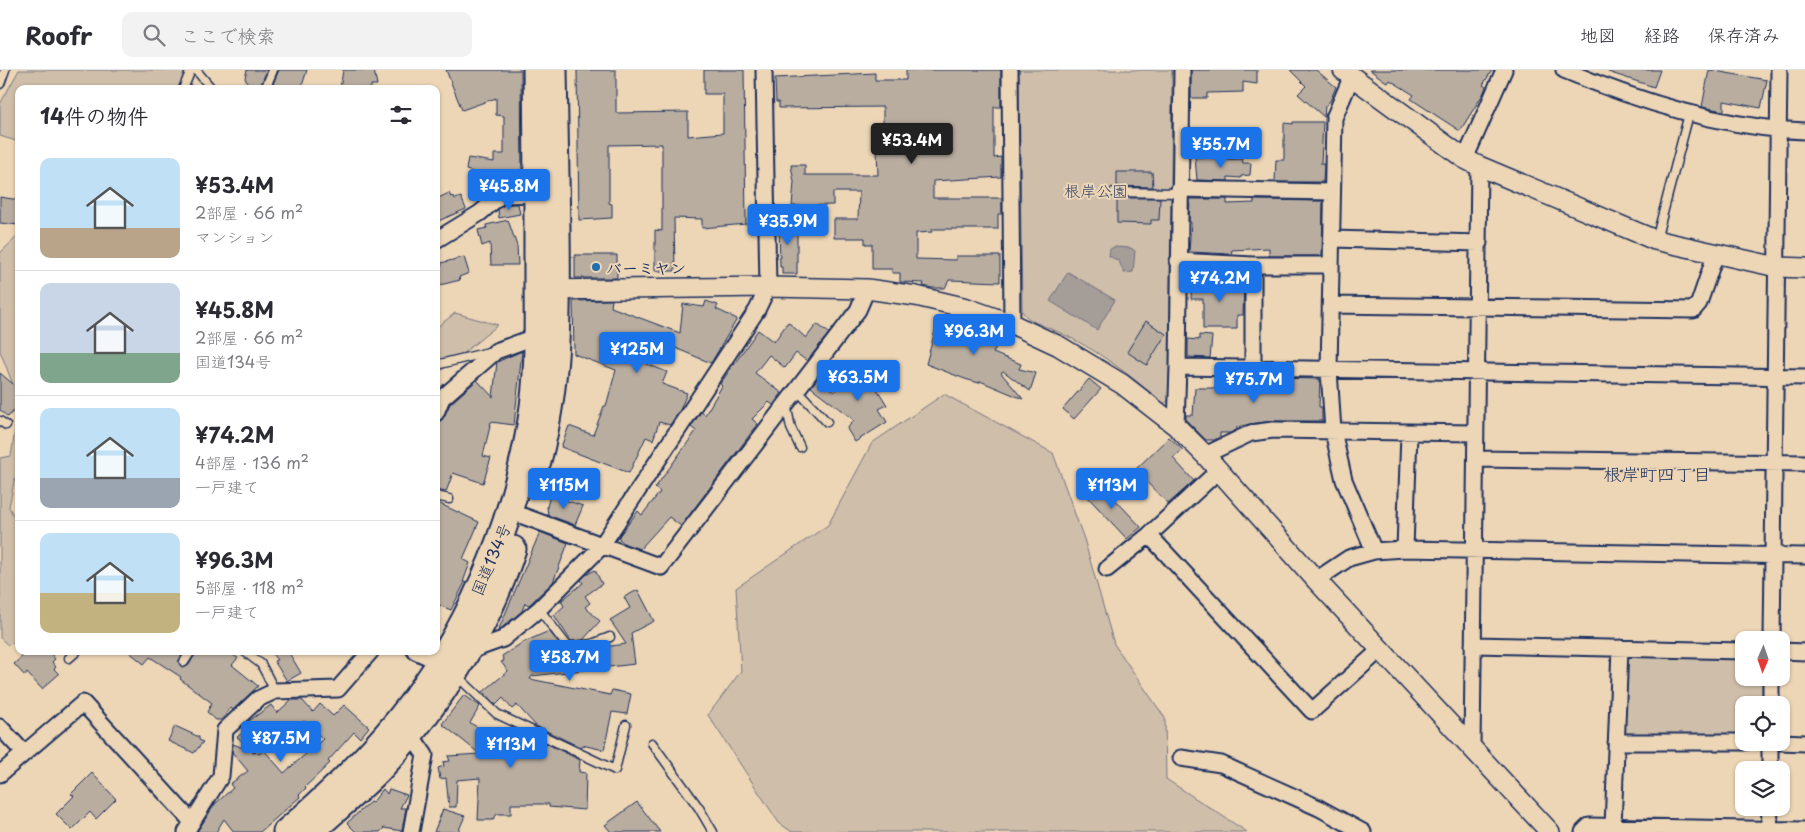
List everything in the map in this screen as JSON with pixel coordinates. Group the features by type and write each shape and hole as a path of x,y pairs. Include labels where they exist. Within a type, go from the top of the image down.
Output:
{"highway":[{"name":"国道134号","path":"311,832 378,771 404,727 447,669 465,652 502,582 523,516 548,423 557,360 537,194 536,70"},
{"name":"国道134号","path":"447,669 486,575 510,510 531,420 537,358 537,336 548,290 554,70"},
{"name":"国道134号","path":"286,832 366,757 404,727"}],"street":[{"path":"465,652 503,639 540,609 602,544 757,310 768,287 764,70"},
{"path":"1010,70 1012,324"},
{"path":"1176,426 1182,70"},
{"path":"1472,747 1479,243 1472,162 1504,70"},
{"path":"1564,70 1608,88 1689,114 1778,130 1805,131"},
{"path":"1772,631 1779,70"},
{"path":"1374,551 1344,480 1333,431 1329,370 1334,118 1347,74 1472,162 1656,240 1777,266 1805,268"},
{"path":"1179,191 1332,192"},
{"path":"440,238 480,213 501,194 537,194"},
{"path":"1332,239 1479,243"},
{"path":"1331,304 1478,308 1693,310 1699,303 1716,254"},
{"path":"1178,261 1254,265 1332,264"},
{"path":"1253,368 1254,265"},
{"path":"548,290 768,287 867,289 916,296 967,308 1012,324 1059,346 1122,384 1176,426 1205,455 1316,580 1550,832"},
{"path":"523,516 661,567 858,310 867,289"},
{"path":"440,403 442,398 496,351 537,336"},
{"path":"1178,367 1805,378"},
{"path":"1205,455 1251,433 1273,430 1475,433"},
{"path":"1405,548 1409,433"},
{"path":"1476,459 1805,462"},
{"path":"1107,569 1148,535 1218,471"},
{"path":"1148,535 1312,711 1380,649"},
{"path":"1316,580 1349,558 1374,551 1405,548 1805,556"},
{"path":"1473,645 1735,651"},
{"path":"1613,827 1620,648"},
{"path":"1790,652 1805,652"},
{"path":"0,774 83,703 189,827 221,776 225,730 258,699 275,692 338,689 368,655"},
{"path":"422,655 447,669"},
{"path":"0,727 24,753"},
{"path":"404,727 424,755 412,832"},
{"path":"1616,742 1735,742"},
{"path":"1790,742 1805,743"},
{"path":"1181,758 1221,764 1319,808 1363,832"},
{"path":"1769,831 1770,816"},
{"path":"1583,832 1589,826 1769,831 1805,830"}],"lane":[{"path":"185,85 191,70"},
{"path":"196,70 209,85"},
{"path":"267,85 273,70"},
{"path":"0,84 3,73"},
{"path":"1656,240 1689,114"},
{"path":"1114,192 1179,191"},
{"path":"440,364 496,351"},
{"path":"797,390 826,422"},
{"path":"786,404 791,428 800,447"},
{"path":"440,497 449,499"},
{"path":"540,609 568,647 592,644 610,637"},
{"path":"69,658 72,655"},
{"path":"184,662 188,655"},
{"path":"249,655 261,664 275,692"},
{"path":"447,669 497,714 615,770 626,725"},
{"path":"652,744 699,808 713,832"}],"green space":[{"path":"19,70 185,70 187,72 185,85 15,85 15,141 0,136 0,104"},
{"name":"根岸公園","path":"1019,70 1172,70 1169,400 1164,404 1098,354 1069,337 1032,321 1022,311"},
{"path":"15,239 15,390 0,351 0,253"},
{"path":"455,313 498,325 440,372 440,325"},
{"path":"944,394 1053,453 1084,539 1114,644 1165,718 1166,779 1247,832 792,832 779,823 708,715 741,671 736,588 828,525 872,443"},
{"path":"15,430 15,477 9,507 15,519 15,640 9,646 0,638 0,458 11,456"},
{"path":"1620,656 1735,657 1735,686 1762,686 1762,696 1735,696 1735,736 1619,734"}],"shaded area":[{"path":"1114,247 1131,248 1135,251 1133,272 1124,273 1119,261 1109,256 1110,249"},
{"path":"1068,272 1115,300 1097,330 1050,301"}],"building":[{"path":"247,70 267,70 261,85 248,85 245,78"},
{"path":"279,70 307,70 302,85 273,85"},
{"path":"343,70 374,70 377,85 341,85"},
{"path":"446,70 521,70 522,177 482,177 473,175 473,172 466,170 468,158 494,162 494,154 504,154 504,116 496,115 496,98 462,110"},
{"path":"577,70 616,70 616,113 688,112 688,136 723,133 723,94 704,94 704,70 744,70 746,224 702,228 702,219 674,218 675,271 655,271 655,230 662,231 662,144 609,145 609,203 612,204 612,218 579,220"},
{"path":"906,70 1001,70 1001,107 994,107 994,158 1001,157 1001,177 933,181 933,198 1002,198 1002,214 998,214 998,229 932,229 932,232 916,233 916,259 956,260 956,256 1000,256 1000,282 949,280 945,288 932,288 923,286 924,283 900,282 900,273 892,273 892,269 872,269 872,244 865,244 865,238 834,238 834,219 858,219 859,192 833,192 833,205 792,206 794,182 791,165 805,165 805,175 878,175 877,151 883,151 883,107 779,108 779,102 776,102 775,78 875,73 875,80 906,80"},
{"path":"1191,70 1257,70 1257,84 1243,82 1243,92 1207,93 1207,98 1191,98"},
{"path":"1290,70 1316,70 1336,87 1330,101 1325,106 1324,117 1298,94 1306,86"},
{"path":"1370,70 1492,70 1483,85 1486,87 1483,94 1460,131 1411,99 1414,95 1390,80 1388,83"},
{"path":"1608,70 1660,70 1654,87 1608,72"},
{"path":"1709,70 1767,80 1761,108 1724,101 1724,111 1702,107"},
{"path":"1293,122 1323,122 1321,164 1324,164 1323,182 1275,182 1276,160 1284,160 1284,123 1293,124"},
{"path":"1195,157 1219,158 1219,160 1242,159 1243,163 1251,163 1250,175 1241,176 1241,178 1228,177 1228,181 1197,180"},
{"path":"1117,172 1152,172 1153,187 1117,186"},
{"path":"449,193 455,199 461,197 466,209 440,220 440,197"},
{"path":"0,197 15,199 15,225 0,223"},
{"path":"1117,198 1160,198 1159,220 1151,220 1151,224 1117,223"},
{"path":"1190,199 1227,199 1227,204 1254,203 1254,200 1323,201 1322,256 1269,256 1269,248 1232,250 1231,254 1189,252"},
{"path":"505,204 518,204 520,214 499,218 498,210"},
{"path":"779,219 797,219 797,274 782,274 782,267 780,267"},
{"path":"508,220 517,246 518,265 491,265 490,243 482,246 478,230 487,228 486,225"},
{"path":"575,255 617,255 617,278 575,278"},
{"path":"464,257 469,273 459,277 460,280 440,285 441,263"},
{"path":"1221,280 1244,280 1243,315 1237,315 1237,329 1203,329 1203,299 1191,299 1192,283 1221,284"},
{"path":"612,300 611,307 680,333 683,304 704,307 706,301 718,305 716,309 737,319 711,363 656,340 647,364 667,372 662,384 687,393 680,410 670,425 659,422 653,440 646,437 629,473 561,447 569,426 593,435 604,406 606,406 616,370 574,354 573,301"},
{"path":"939,316 957,322 958,318 971,322 1001,336 993,353 1021,364 1019,369 1036,373 1030,391 1003,371 1001,373 1023,399 980,381 979,383 965,379 926,364"},
{"path":"1146,321 1166,334 1147,365 1127,352"},
{"path":"788,322 806,338 817,324 829,333 807,361 796,353 785,368 769,355 755,373 782,393 773,405 769,402 752,419 758,424 681,526 669,517 640,549 625,544 619,539 619,536 638,511 642,515 660,492 655,488 696,431 691,427 701,412 705,415 722,386 720,384 758,330 774,342"},
{"path":"1199,335 1212,336 1210,358 1188,357 1188,339 1199,340"},
{"path":"522,351 514,425 491,422 483,456 491,458 483,483 453,473 446,492 440,491 440,421 450,404 477,380 493,397 497,362"},
{"path":"878,366 894,389 877,389 887,405 879,409 887,422 855,442 847,429 854,420 811,387 818,378 834,392 847,371 872,386"},
{"path":"0,373 15,386 15,409 8,417 0,410"},
{"path":"1226,377 1320,379 1319,407 1322,407 1322,421 1273,421 1250,424 1237,427 1237,430 1230,433 1220,433 1220,437 1214,440 1206,440 1186,420 1186,415 1193,415 1195,388 1218,388"},
{"path":"1089,379 1101,389 1074,419 1063,409"},
{"path":"1169,437 1183,450 1173,458 1194,481 1168,504 1135,470"},
{"path":"1097,480 1141,527 1127,539 1084,493"},
{"path":"550,495 583,506 575,525 548,515 547,507"},
{"path":"440,504 479,522 463,559 470,563 463,582 465,582 451,610 440,606"},
{"path":"540,532 568,543 553,582 529,605 525,603 522,611 498,631"},
{"path":"595,570 602,584 585,596 590,603 585,607 600,621 583,640 571,641 554,615 564,606 561,601 583,583 581,580 586,575"},
{"path":"638,590 654,621 631,633 635,664 532,676 530,679 610,695 612,690 631,694 627,714 612,712 604,750 582,745 582,748 536,726 517,705 512,709 503,698 496,705 483,692 508,671 501,662 504,661 502,656 522,643 549,631 566,652 626,644 610,620 630,608 624,597"},
{"path":"24,655 52,655 55,659 52,662 56,667 54,669 59,674 42,689 27,673 25,676 14,664"},
{"path":"133,655 182,655 178,662 184,668 189,665 195,655 233,655 238,658 232,665 258,686 233,710 231,708 221,720 216,720 207,712 212,703 180,679 181,677 150,657 144,664"},
{"path":"273,655 290,655 301,673 287,681 274,661 277,660"},
{"path":"464,695 480,706 470,723 497,738 501,731 513,738 514,733 531,736 580,760 579,772 586,773 585,810 549,807 549,804 511,804 511,814 497,814 493,820 478,820 480,778 457,780 456,807 449,807 446,778 440,779 438,768 444,766 443,762 450,761 448,756 480,754 442,724"},
{"path":"291,700 302,700 313,712 320,704 333,716 344,705 369,727 360,738 354,732 328,761 330,763 305,787 299,795 300,797 260,832 234,832 224,819 216,832 197,832 215,804 233,788 230,784 248,771 232,752 233,744 256,753 237,737 249,728 245,724 271,705 277,713","holes":["304,721 323,739 284,773 263,749 260,754 257,753 280,734 284,738"]},
{"path":"175,726 199,737 199,740 203,742 194,753 168,741"},
{"path":"92,773 116,799 96,819 90,812 72,830 56,814 74,796 71,794"},
{"path":"383,789 387,794 389,789 407,795 400,808 406,808 402,831 384,828 380,832 356,832 347,823 370,802 372,803"},
{"path":"637,802 660,832 611,832 605,825"},
{"path":"443,809 465,816 458,832 434,832"}],"place":[{"name":"バーミヤン","path":"596,267"}],"district":[{"name":"根岸町四丁目","path":"1657,473"}]}
